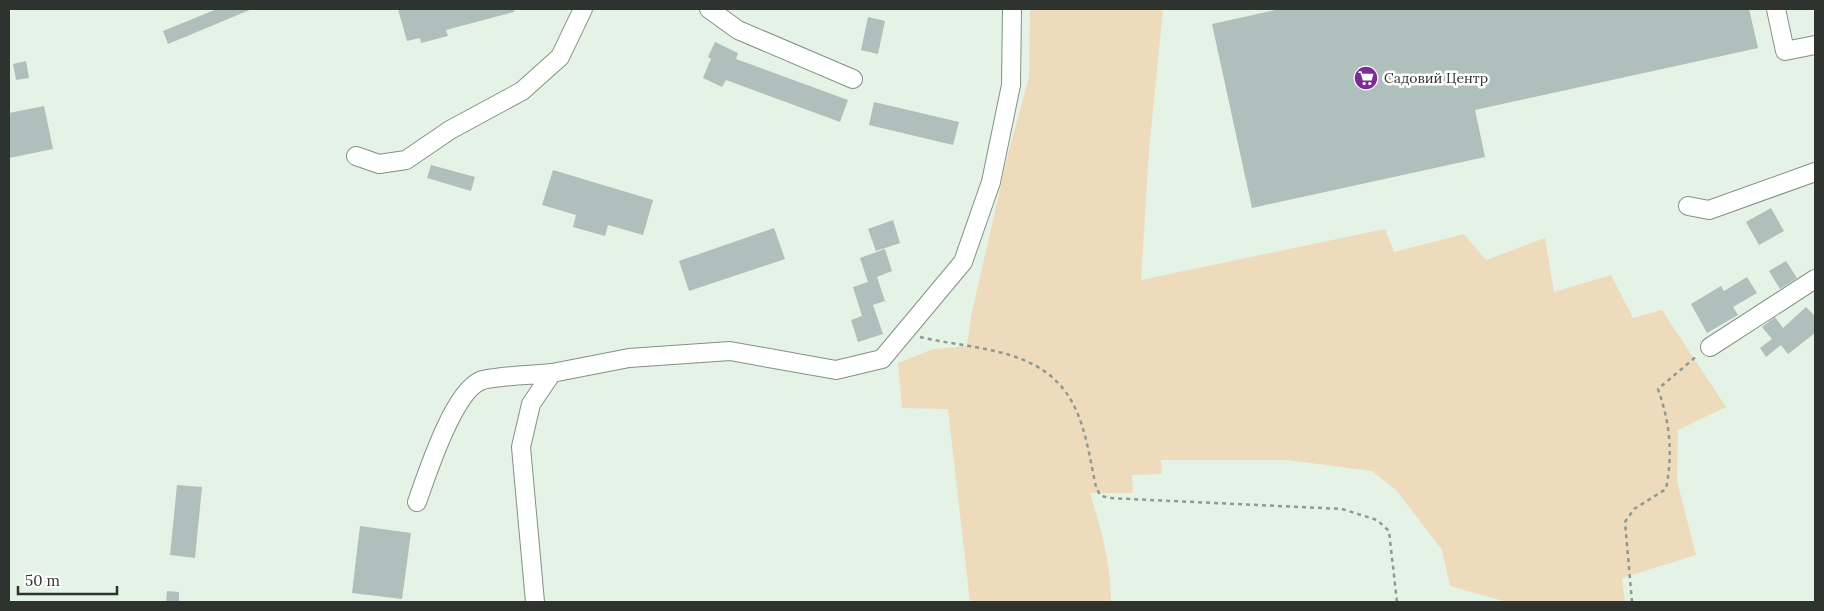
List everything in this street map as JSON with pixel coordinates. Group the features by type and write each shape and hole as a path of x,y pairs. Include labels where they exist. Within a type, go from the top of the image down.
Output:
{"lane":[{"path":"356,156 379,164 406,160 450,130 522,92 560,57 583,9"},
{"path":"709,9 738,30 853,79"},
{"path":"417,502 437,445 466,394 480,381 552,373 629,358 730,351 836,370 882,359 963,262 991,182 1011,85 1012,9"},
{"path":"1776,9 1785,51 1815,45"},
{"path":"1688,206 1709,210 1815,172"},
{"path":"1710,347 1815,279"},
{"path":"534,602 521,447 532,404 552,373"}],"path":[{"path":"904,334 1021,358 1045,369 1073,403 1083,431 1096,487 1100,495 1108,498 1342,509 1377,520 1389,531 1397,602"},
{"path":"1632,602 1625,522 1634,509 1666,488 1671,462 1666,412 1658,389 1710,347"}],"shaded area":[{"path":"1030,9 1163,9 1149,150 1141,280 1385,229 1394,252 1464,234 1486,260 1545,238 1554,292 1611,275 1633,318 1662,310 1726,407 1678,430 1677,481 1696,555 1622,578 1625,602 1507,602 1450,586 1442,550 1396,490 1372,471 1287,460 1161,460 1162,474 1132,475 1133,493 1090,493 1105,547 1111,588 1111,602 970,602 948,409 902,408 898,363 933,349 967,346 972,312 1008,154 1029,77"}],"building":[{"path":"217,9 252,9 168,44 163,31"},
{"path":"398,9 514,9 514,12 446,30 448,36 421,43 420,38 407,41"},
{"path":"1280,9 1749,9 1758,48 1475,110 1485,157 1252,208 1212,24"},
{"path":"868,17 885,21 878,54 861,50"},
{"path":"715,42 738,53 736,59 848,100 840,122 726,80 722,87 703,78 711,59 708,57"},
{"path":"26,61 29,78 16,80 13,64"},
{"path":"874,102 959,122 953,145 869,125"},
{"path":"44,106 53,149 9,158 9,113"},
{"path":"431,165 475,177 471,191 427,178"},
{"path":"553,170 653,200 643,235 608,225 605,236 573,227 576,215 542,205"},
{"path":"1771,208 1784,231 1759,245 1746,222"},
{"path":"893,220 900,243 876,251 868,229"},
{"path":"774,228 785,259 689,291 679,261"},
{"path":"885,249 892,271 877,277 885,301 873,305 883,334 858,342 851,320 862,316 853,287 868,282 860,258"},
{"path":"1786,261 1797,278 1780,289 1769,271"},
{"path":"1747,277 1757,293 1733,307 1738,315 1707,333 1691,304 1721,286 1724,291"},
{"path":"1806,307 1815,316 1815,333 1788,354 1781,345 1766,357 1760,348 1772,339 1762,327 1775,317 1783,328"},
{"path":"177,485 202,487 195,558 170,555"},
{"path":"360,526 411,533 402,599 352,593"},
{"path":"167,591 179,592 179,602 166,602"}],"place":[{"name":"Садовий Центр","path":"1366,78"}]}
